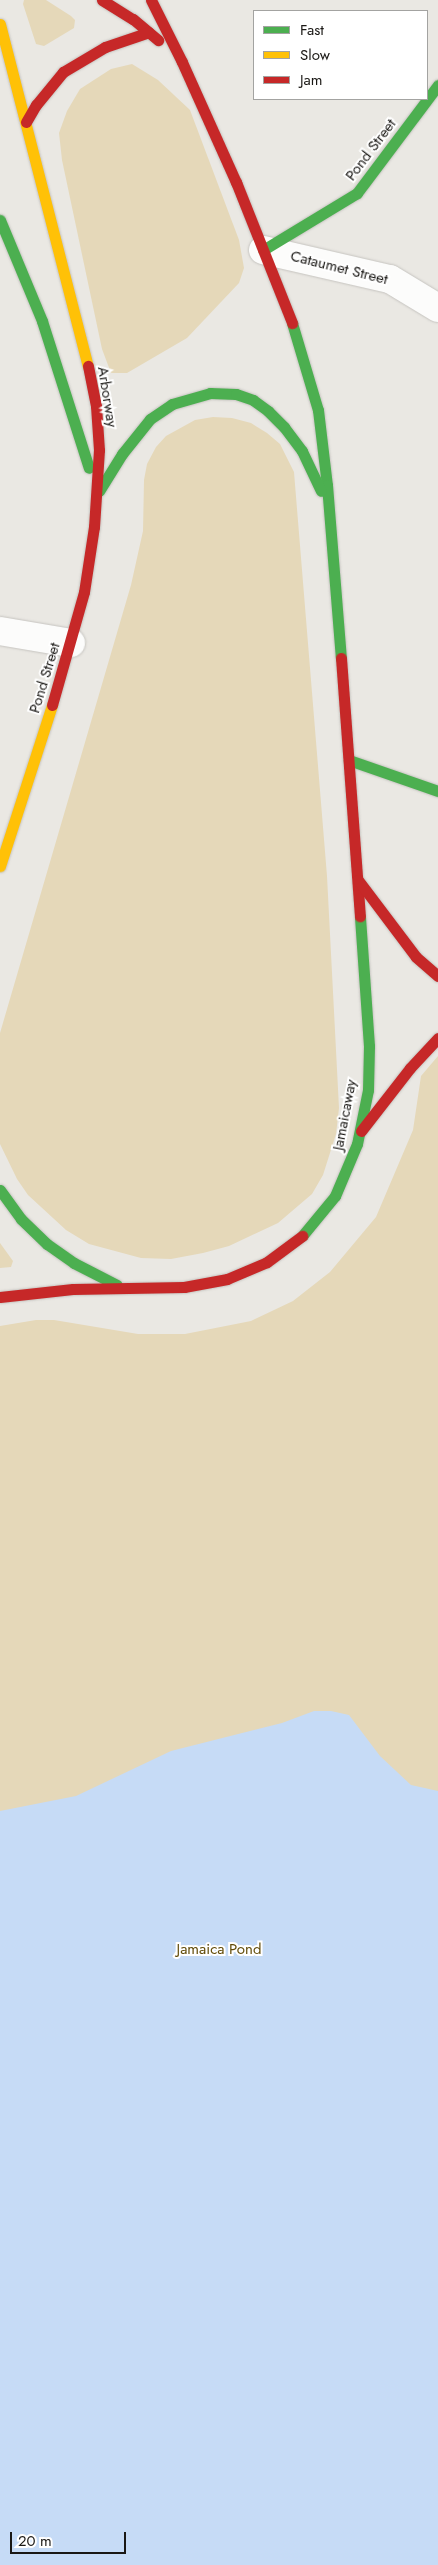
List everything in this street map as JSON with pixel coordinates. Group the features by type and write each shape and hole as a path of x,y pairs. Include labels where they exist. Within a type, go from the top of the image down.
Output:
{"main road":[{"path":"102,0 149,32 179,67 203,108"},
{"path":"151,0 203,108 263,250 298,334 311,379 322,434 349,760 438,791"},
{"name":"Arborway","path":"0,24 93,389 99,450 97,495"},
{"path":"26,122 36,104 63,72 105,47 149,32"},
{"name":"Pond Street","path":"428,98 438,85"},
{"name":"Pond Street","path":"263,250 357,193 427,100"},
{"path":"0,220 42,321 97,495"},
{"path":"97,495 122,454 150,419 184,399 210,393 225,393 236,394 253,400 268,411 284,427 302,451 329,509"},
{"name":"Pond Street","path":"0,866 18,815 71,643 87,578 97,495"},
{"name":"Jamaicaway","path":"0,1297 53,1290 173,1288 218,1281 257,1267 276,1257 308,1231 325,1211 344,1179 361,1131 368,1090 369,1046 349,760"},
{"path":"358,880 416,957 438,976"},
{"path":"361,1131 410,1068 438,1038"},
{"path":"0,1190 21,1219 47,1244 74,1264 123,1288"}],"street":[{"name":"Cataumet Street","path":"263,250 390,279 438,308"},
{"path":"0,631 71,643"}],"green space":[{"path":"24,0 46,0 75,20 74,28 44,46 36,44 23,4"},
{"path":"132,64 158,80 190,110 239,240 244,268 239,283 187,338 127,373 111,373 102,349 62,160 59,133 67,111 80,89 111,69"},
{"path":"213,417 232,418 251,423 267,433 280,444 294,472 327,876 339,1108 336,1134 323,1175 312,1194 278,1223 229,1246 203,1253 171,1259 141,1258 89,1244 66,1230 28,1195 17,1179 0,1144 0,1033 131,585 143,531 144,480 147,464 156,447 166,436 195,420"},
{"name":"Jamaica Pond","path":"438,1056 438,2565 0,2565 0,1326 36,1320 54,1320 138,1334 185,1334 251,1321 293,1301 330,1272 376,1217 413,1130 421,1076"},
{"path":"0,1243 13,1261 11,1267 0,1268"}],"water":[{"name":"Jamaica Pond","path":"314,1711 331,1711 349,1715 380,1756 411,1785 438,1791 438,2565 0,2565 0,1811 76,1796 171,1751 282,1723"}],"traffic: fast":[{"path":"428,98 438,85"},
{"path":"263,250 357,193 427,100"},
{"path":"0,220 42,321 89,468"},
{"path":"292,323 318,410 327,485 341,658"},
{"path":"99,491 122,454 150,419 172,404 210,393 236,394 253,400 268,411 284,427 302,451 321,491"},
{"path":"349,760 438,791"},
{"path":"302,1236 335,1196 357,1144 368,1090 369,1046 360,916"},
{"path":"0,1190 21,1219 47,1244 74,1263 117,1285"}],"traffic: slow":[{"path":"0,24 88,366"},
{"path":"0,866 52,705"}],"traffic: jam":[{"path":"102,0 133,19 158,40"},
{"path":"151,0 182,62 236,182 292,323"},
{"path":"26,122 36,105 63,72 105,47 149,32"},
{"path":"52,705 84,592 94,527 99,450 96,406 88,366"},
{"path":"341,658 360,916"},
{"path":"358,880 416,957 438,976"},
{"path":"361,1131 410,1068 438,1038"},
{"path":"0,1297 73,1289 184,1287 227,1279 267,1262 302,1236"}]}
